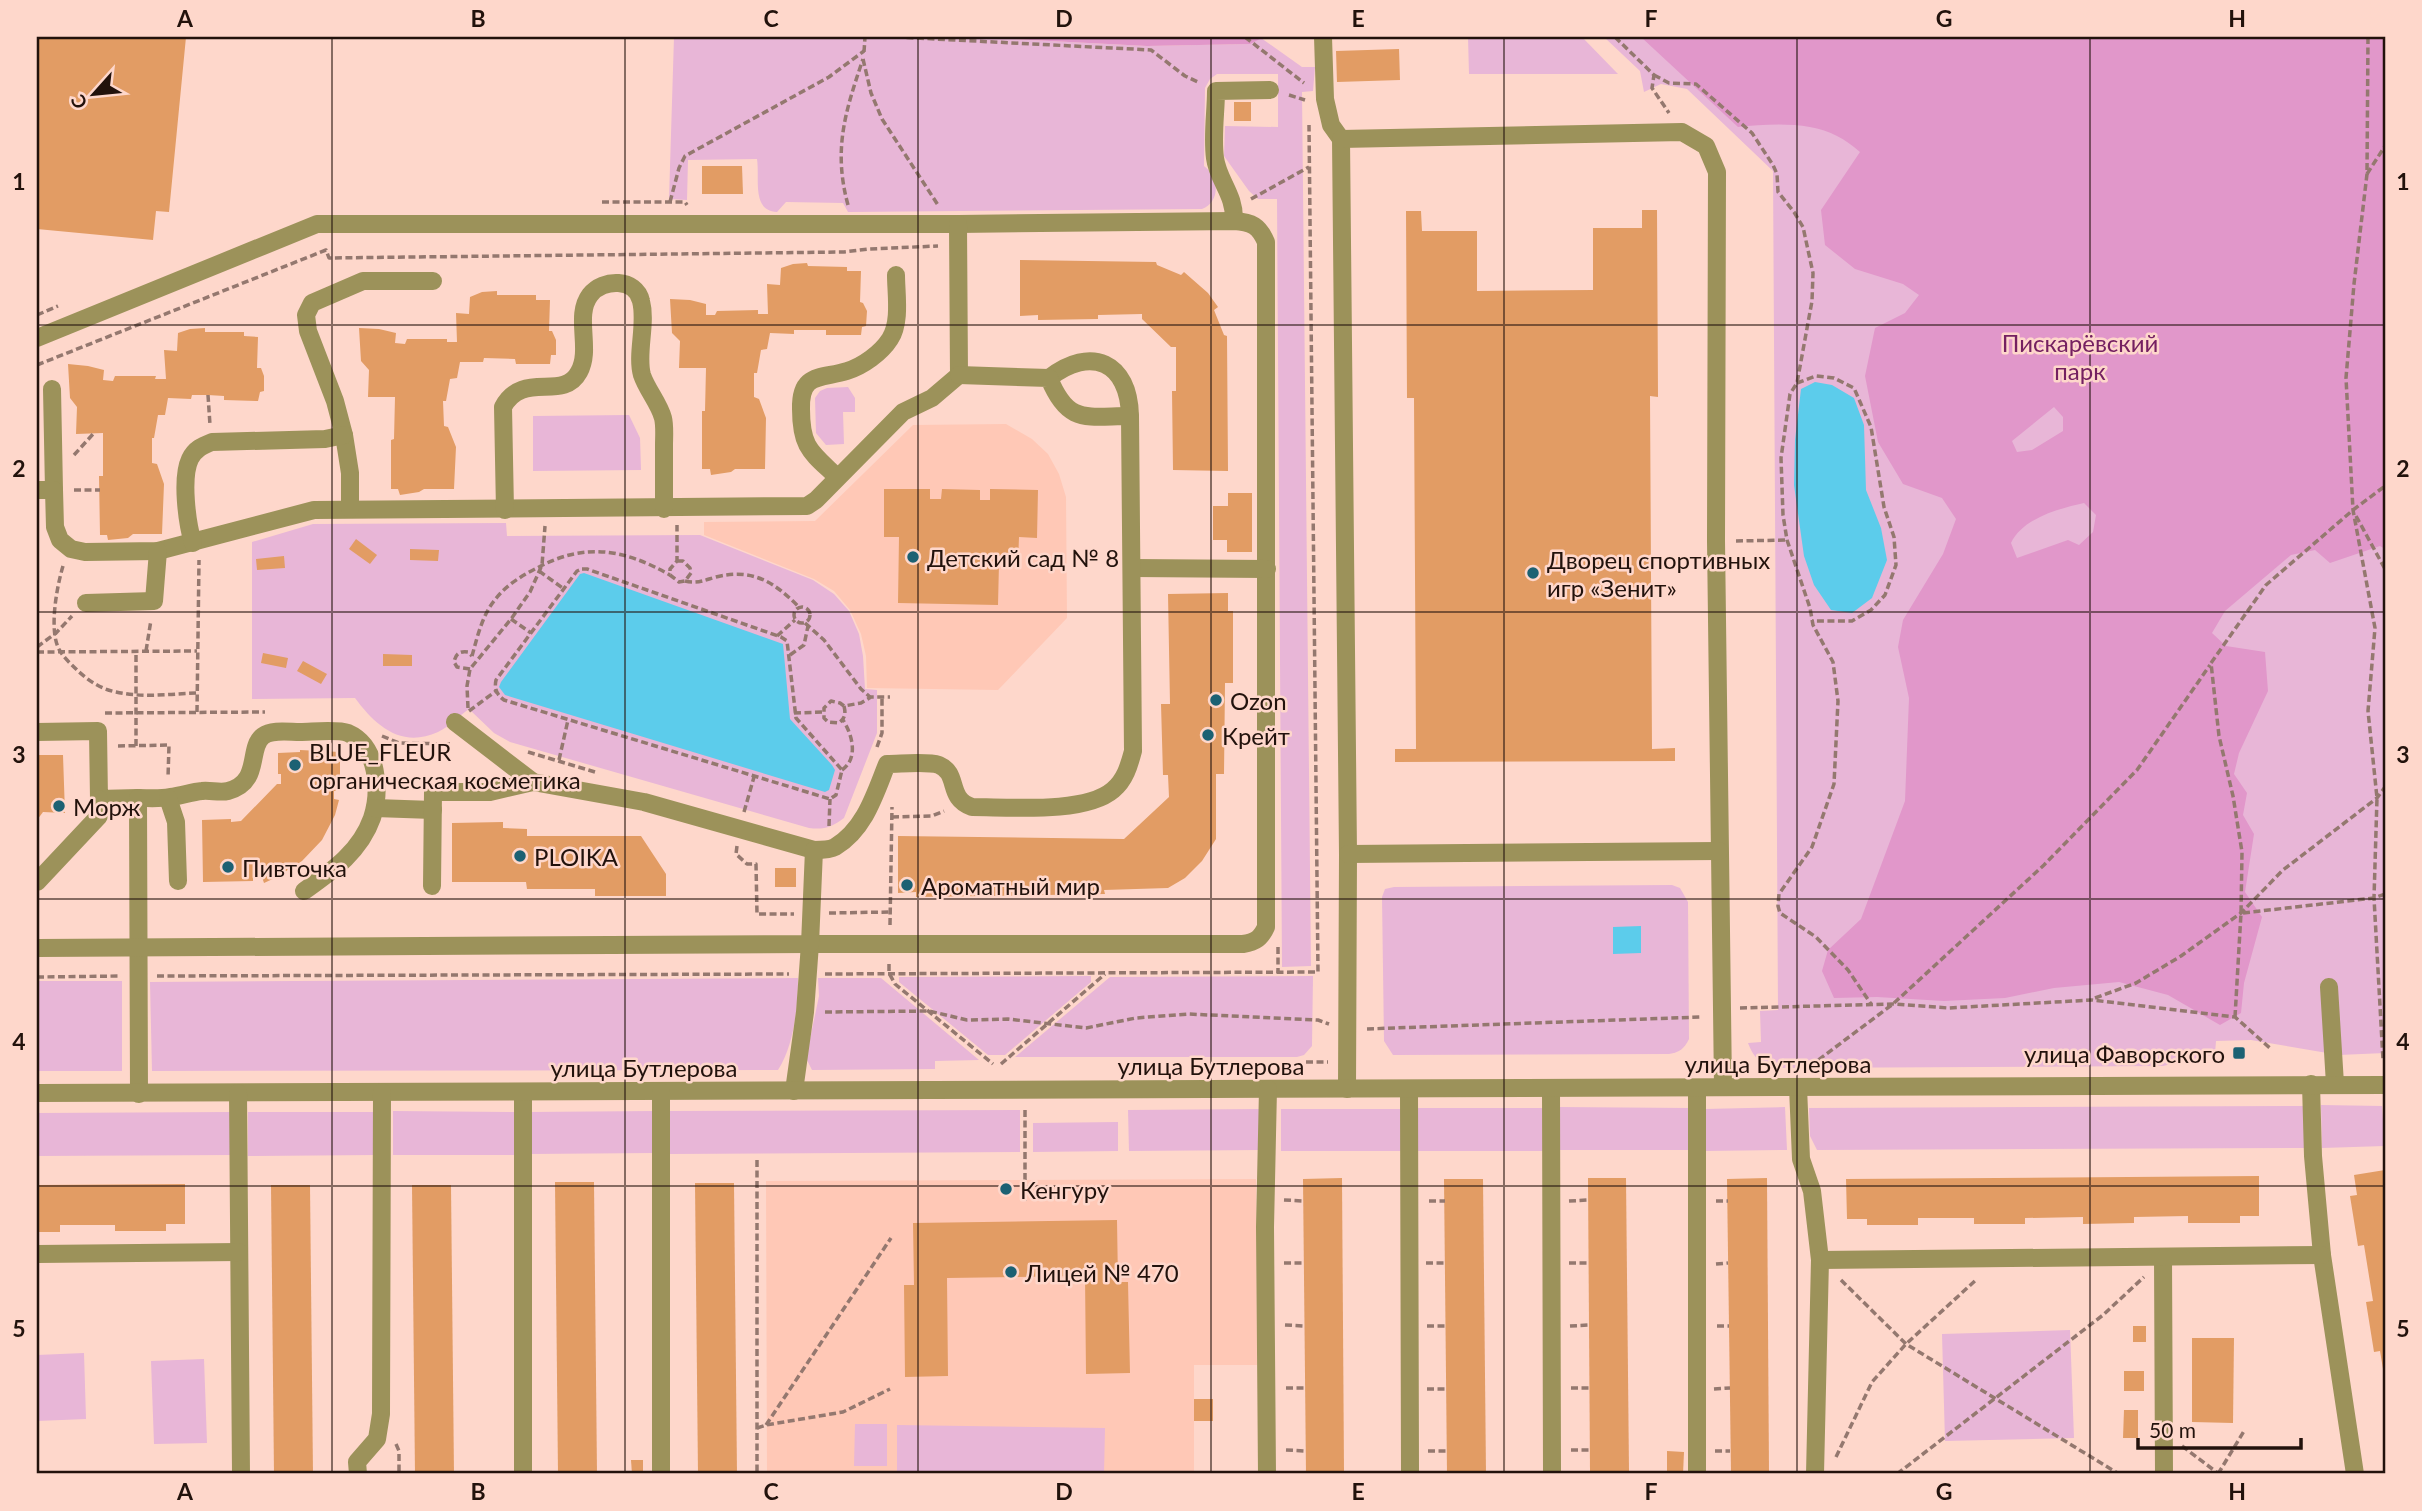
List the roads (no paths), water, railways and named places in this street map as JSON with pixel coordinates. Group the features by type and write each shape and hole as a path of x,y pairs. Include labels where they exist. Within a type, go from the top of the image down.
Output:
{"street":[{"path":"1323,37 1325,99 1331,125 1341,139 1348,854 1347,1089"},
{"path":"1234,215 1215,159 1216,90 1270,90"},
{"path":"1341,139 1682,132 1706,146 1717,172 1716,541 1723,1087"},
{"path":"37,338 317,224 958,224 1234,215 1261,229 1266,242 1266,926 1262,937 1254,943 37,948"},
{"path":"958,224 959,375"},
{"path":"837,477 809,449 803,439 800,397 806,386 817,377 847,371 864,363 892,337 896,316 896,275"},
{"path":"350,509 350,473 344,435 335,401 308,331 306,315 312,303 363,281 433,281"},
{"path":"505,510 503,407 508,397 517,390 557,387 571,382 579,373 584,359 584,312 589,296 599,286 615,282 631,286 641,299 642,374 664,419 671,509"},
{"path":"52,389 45,490 60,540 71,549 85,552 158,551 314,510 807,506 903,412 932,398 959,375 1049,378 1063,367 1076,363 1099,363 1114,369 1124,381 1130,416 1133,751 1127,772 1114,790 1096,801 1075,805 972,807 962,804 947,771 938,765 887,764 866,815 853,832 833,848 814,850 644,802 533,782 490,792 433,792 432,886"},
{"path":"1049,378 1057,398 1067,410 1082,416 1130,416"},
{"path":"193,543 188,526 187,472 190,458 198,448 212,442 325,439 344,435"},
{"path":"86,603 154,601 158,551"},
{"path":"1133,568 1267,569"},
{"path":"463,720 533,782"},
{"path":"37,732 98,731 99,747 99,816 37,882"},
{"path":"99,799 168,798 201,791 229,791 242,783 253,770 257,743 264,734 276,731 346,732 361,742 371,759 376,775 375,807 368,829 356,848 334,870 304,891"},
{"path":"138,798 139,1094"},
{"path":"168,798 176,822 178,881"},
{"path":"375,807 433,810"},
{"path":"794,1091 809,974 814,850"},
{"path":"1348,854 1719,851"},
{"path":"2329,987 2335,1084"},
{"path":"2311,1084 2313,1156 2322,1255 2355,1474"},
{"name":"улица Бутлерова","path":"37,1094 2385,1085"},
{"path":"1798,1087 1801,1159 1812,1191 1820,1260 1815,1474"},
{"path":"1551,1088 1552,1474"},
{"path":"1697,1088 1697,1474"},
{"path":"1267,1474 1265,1227 1268,1089"},
{"path":"1409,1089 1410,1474"},
{"path":"358,1474 357,1462 377,1439 381,1414 382,1092"},
{"path":"661,1092 661,1474"},
{"path":"238,1093 241,1474"},
{"path":"523,1093 523,1474"},
{"path":"37,1254 239,1252"},
{"path":"1820,1260 2322,1255"},
{"path":"2163,1258 2164,1474"}],"water":[{"path":"1815,382 1832,385 1854,398 1864,425 1866,490 1881,528 1887,560 1872,598 1852,613 1831,610 1814,585 1804,556 1794,485 1795,440 1801,389"},
{"path":"584,573 783,644 790,719 835,770 829,790 825,792 505,695 499,687 501,682 580,574"},
{"path":"1641,926 1641,953 1613,954 1613,927"}],"place":[{"name":"Детский сад № 8","path":"913,557"},
{"name":"Дворец спортивных игр «Зенит»","path":"1533,573"},
{"name":"Ozon","path":"1216,700"},
{"name":"Крейт","path":"1208,735"},
{"name":"BLUE_FLEUR органическая косметика","path":"295,765"},
{"name":"Морж","path":"59,806"},
{"name":"PLOIKA","path":"520,856"},
{"name":"Пивточка","path":"228,867"},
{"name":"Ароматный мир","path":"907,885"},
{"name":"улица Фаворского","path":"2239,1053"},
{"name":"Кенгуру","path":"1006,1189"},
{"name":"Лицей № 470","path":"1011,1272"}],"park label":[{"name":"Пискарёвский парк","path":"2080,356"}]}
